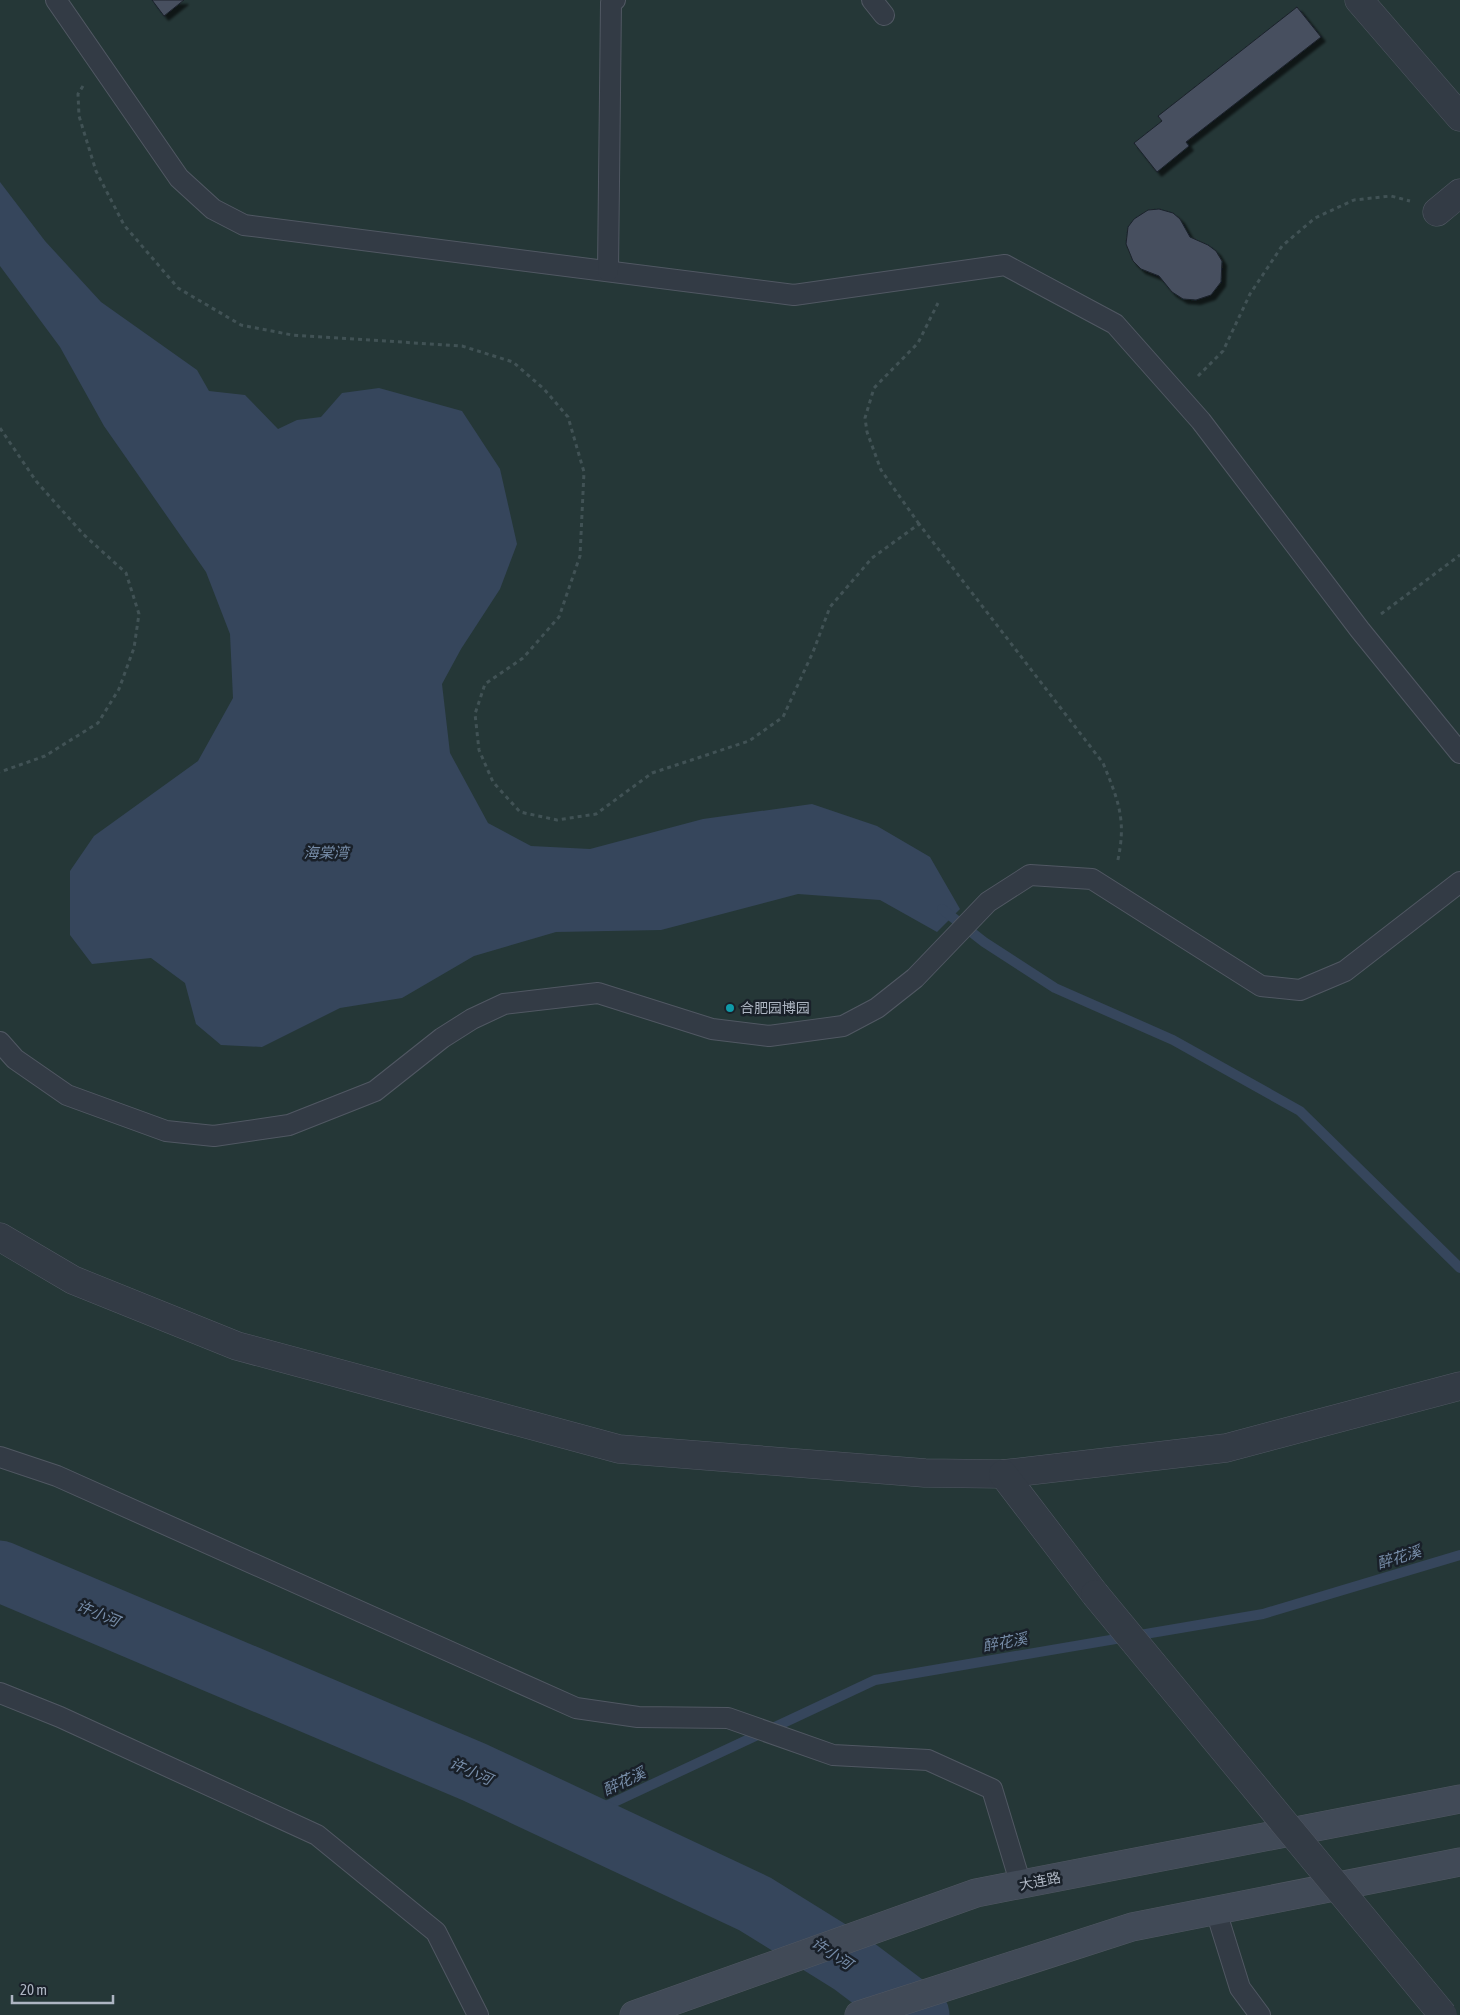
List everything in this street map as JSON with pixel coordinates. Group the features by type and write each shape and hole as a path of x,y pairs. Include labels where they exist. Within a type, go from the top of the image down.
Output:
{"main road":[{"name":"大连路","path":"634,2015 976,1894 1460,1800"},
{"path":"859,2015 1132,1927 1460,1862"}],"street":[{"path":"1359,0 1460,117"},
{"path":"1437,212 1460,193"},
{"path":"0,1237 73,1280 237,1346 619,1449 925,1473 1003,1474 1226,1448 1460,1386"},
{"path":"1003,1474 1095,1594 1443,2015"}],"lane":[{"path":"56,0 180,178 213,209 244,225 794,295 1005,265 1115,324 1201,421 1360,630 1460,753"},
{"path":"608,271 612,3 615,0"},
{"path":"0,1042 15,1059 67,1095 166,1131 214,1136 289,1125 375,1091 442,1038 472,1019 504,1004 598,993 712,1029 769,1036 843,1026 877,1008 916,978 988,902 1030,875 1092,879 1261,986 1300,990 1344,971 1460,882"},
{"path":"0,1457 57,1476 576,1708 638,1717 728,1718 833,1755 928,1760 992,1789 1021,1885"},
{"path":"0,1693 60,1717 317,1835 436,1932 478,2015"},
{"path":"1216,1911 1240,1988 1260,2015"}],"path":[{"path":"96,58 78,94 79,116 96,171 124,226 178,288 241,325 292,335 462,346 513,362 544,389 568,418 584,472 580,556 559,617 523,658 485,684 475,714 478,750 494,782 520,812 557,820 596,814 652,773 750,741 783,717 813,652 830,608 872,558 919,524"},
{"path":"1179,396 1223,351 1250,294 1282,246 1315,218 1354,200 1391,196 1424,205 1437,212"},
{"path":"944,274 937,309 918,343 874,388 866,418 867,432 881,470 919,524 1103,763 1119,804 1123,839 1111,891"},
{"path":"0,428 36,481 83,534 126,573 139,614 134,648 119,689 98,723 46,756 0,772"},
{"path":"1360,630 1460,555"}],"shaded area":[{"name":"合肥园博园","path":"0,0 1460,0 1460,2015 0,2015"}],"water":[{"name":"海棠湾","path":"0,182 45,241 101,302 197,370 209,391 245,395 278,429 297,420 321,417 342,393 379,388 462,411 500,469 517,544 500,589 461,649 442,684 450,753 488,823 531,846 590,849 703,819 812,804 877,826 930,857 960,909 937,932 880,900 798,894 661,930 556,932 474,956 402,998 340,1008 262,1047 221,1045 196,1024 185,983 151,958 92,964 70,935 70,871 94,836 198,761 233,698 230,634 206,572 104,426 60,347 0,266"}],"building":[{"path":"152,0 184,0 164,16"},
{"path":"1297,7 1321,37 1186,142 1189,146 1157,172 1134,143 1162,121 1158,116"},
{"path":"1159,209 1173,213 1180,219 1190,237 1216,251 1222,261 1221,282 1211,295 1196,300 1183,299 1172,292 1159,276 1141,269 1133,261 1126,244 1128,227 1134,219 1148,210"}],"waterway":[{"path":"942,909 984,942 1055,988 1173,1040 1300,1111 1460,1268"},
{"name":"醉花溪","path":"576,1820 875,1680 1263,1614 1460,1555"},
{"name":"许小河","path":"0,1571 474,1772 755,1904 850,1963 919,2015"}],"place":[{"name":"合肥园博园","path":"730,1008"}]}
